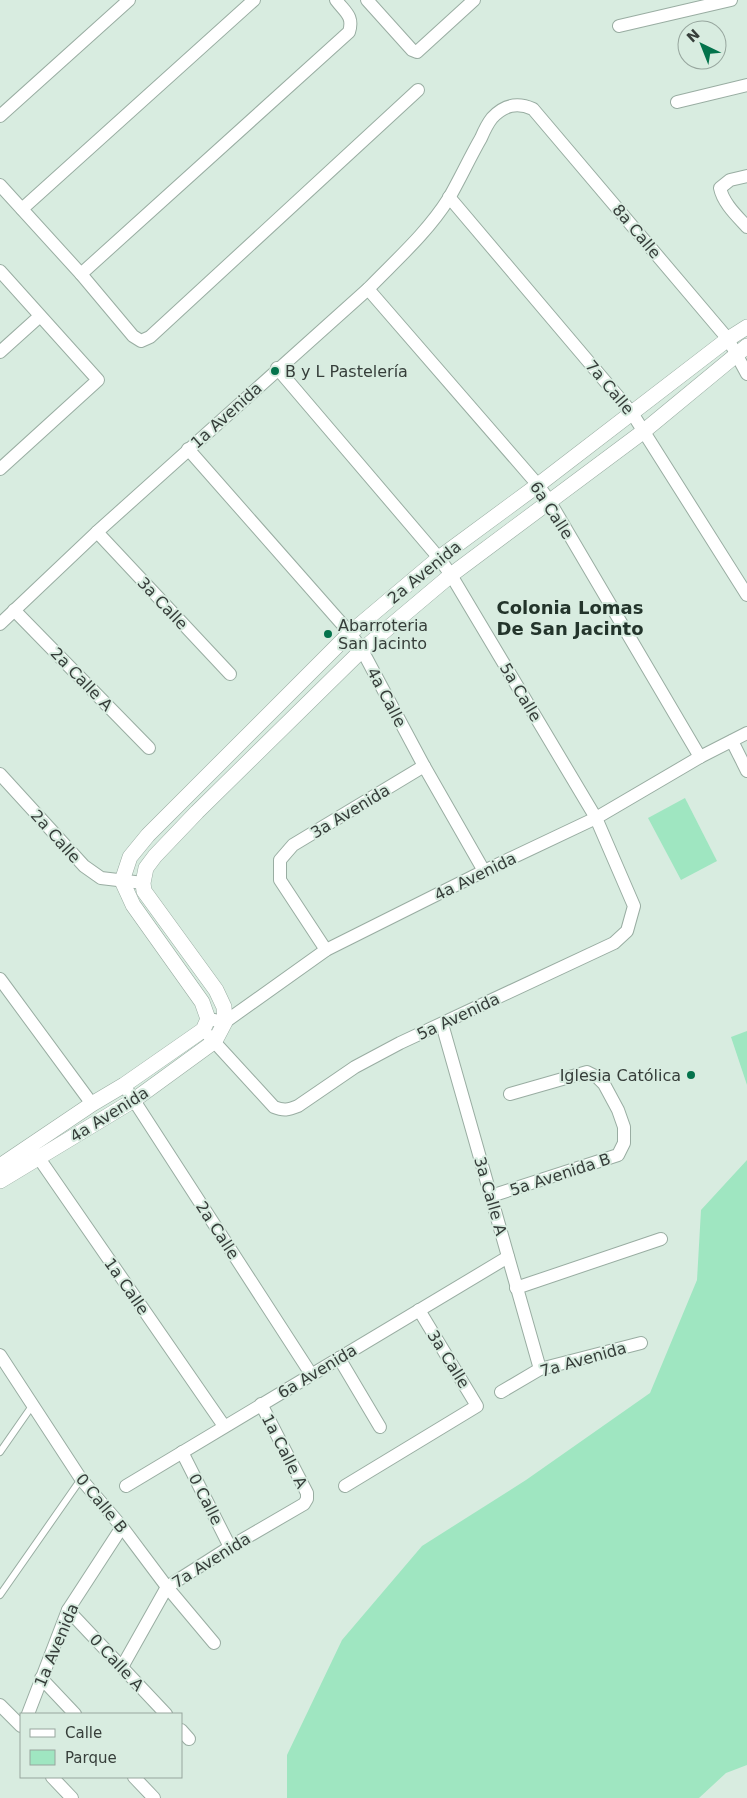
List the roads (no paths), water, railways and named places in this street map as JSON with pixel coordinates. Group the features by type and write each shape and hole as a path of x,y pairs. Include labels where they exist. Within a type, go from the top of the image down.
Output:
{"street":[{"path":"0,116 129,0"},
{"path":"22,209 254,0"},
{"path":"81,274 349,32 352,24 350,17 336,0"},
{"path":"367,0 412,50 417,52 474,0"},
{"path":"619,26 730,0"},
{"path":"677,102 747,85"},
{"path":"0,185 81,274 133,336 141,341 150,337 418,90"},
{"name":"1a Avenida","path":"0,624 188,449 368,289 429,225 449,197 492,118 504,108 513,104"},
{"name":"8a Calle","path":"513,104 523,104 533,109 728,339 741,351 747,374"},
{"path":"747,176 730,180 720,188 721,195 725,201 747,227"},
{"name":"7a Calle","path":"449,197 632,413 747,595"},
{"path":"0,271 98,380 0,469"},
{"name":"6a Calle","path":"368,289 538,485 550,502 700,757"},
{"path":"0,352 40,316"},
{"name":"2a Avenida","path":"122,881 130,857 148,835 350,633 439,558 538,485 728,339 747,327"},
{"name":"2a Avenida","path":"143,883 146,868 155,856 197,812 362,650 451,575 644,430 741,351"},
{"name":"5a Calle","path":"277,368 439,558 451,575 596,818 634,906 631,921"},
{"name":"4a Calle","path":"188,449 350,633 362,650 424,766 484,871"},
{"name":"3a Calle","path":"97,532 230,674"},
{"name":"2a Calle A","path":"14,610 149,748"},
{"name":"4a Avenida","path":"225,1022 326,950 484,871 596,818 700,757 747,733"},
{"path":"732,741 747,771"},
{"name":"3a Avenida","path":"326,950 280,880 280,860 294,845 424,766"},
{"name":"2a Calle","path":"0,774 84,866 101,878 143,883"},
{"path":"122,881 133,905 202,1002 203,1028 215,1041 225,1022 224,1007 216,990 144,891 143,883"},
{"name":"5a Avenida","path":"215,1041 274,1107 288,1110 298,1106 355,1067 400,1043 614,942 627,931 631,921"},
{"path":"0,979 92,1104"},
{"path":"203,1028 225,1022"},
{"name":"3a Calle A","path":"442,1024 540,1369"},
{"name":"4a Avenida","path":"0,1166 92,1104 124,1085 203,1028"},
{"name":"4a Avenida","path":"0,1181 134,1100 215,1041"},
{"name":"5a Avenida B","path":"490,1196 618,1155 624,1144 624,1127 609,1092 597,1077 587,1072 510,1094"},
{"name":"2a Calle","path":"124,1085 311,1374"},
{"name":"1a Calle","path":"30,1145 224,1426"},
{"path":"516,1288 661,1239"},
{"name":"6a Avenida","path":"126,1486 508,1257"},
{"name":"3a Calle","path":"346,1486 476,1407 477,1404 419,1310"},
{"name":"7a Avenida","path":"501,1392 540,1369 641,1343"},
{"name":"0 Calle B","path":"0,1355 81,1479 122,1527 167,1587 214,1643"},
{"path":"338,1358 380,1427"},
{"name":"1a Calle A","path":"261,1404 307,1492 306,1499"},
{"name":"0 Calle","path":"182,1452 230,1547"},
{"name":"7a Avenida","path":"122,1667 167,1587 230,1547 304,1504 306,1499"},
{"name":"1a Avenida","path":"28,1713 68,1610 122,1527"},
{"name":"0 Calle A","path":"68,1610 165,1713"},
{"path":"41,1678 74,1713"},
{"path":"0,1705 20,1725"},
{"path":"53,1778 72,1798"},
{"path":"135,1778 154,1798"}],"lane":[{"path":"0,1452 32,1406"},
{"path":"0,1595 81,1479"}],"place":[{"name":"B y L Pastelería","path":"275,371"},
{"name":"Abarroteria San Jacinto","path":"328,634"},
{"name":"Iglesia Católica","path":"691,1075"}],"district":[{"name":"Colonia Lomas De San Jacinto","path":"570,618"}]}
